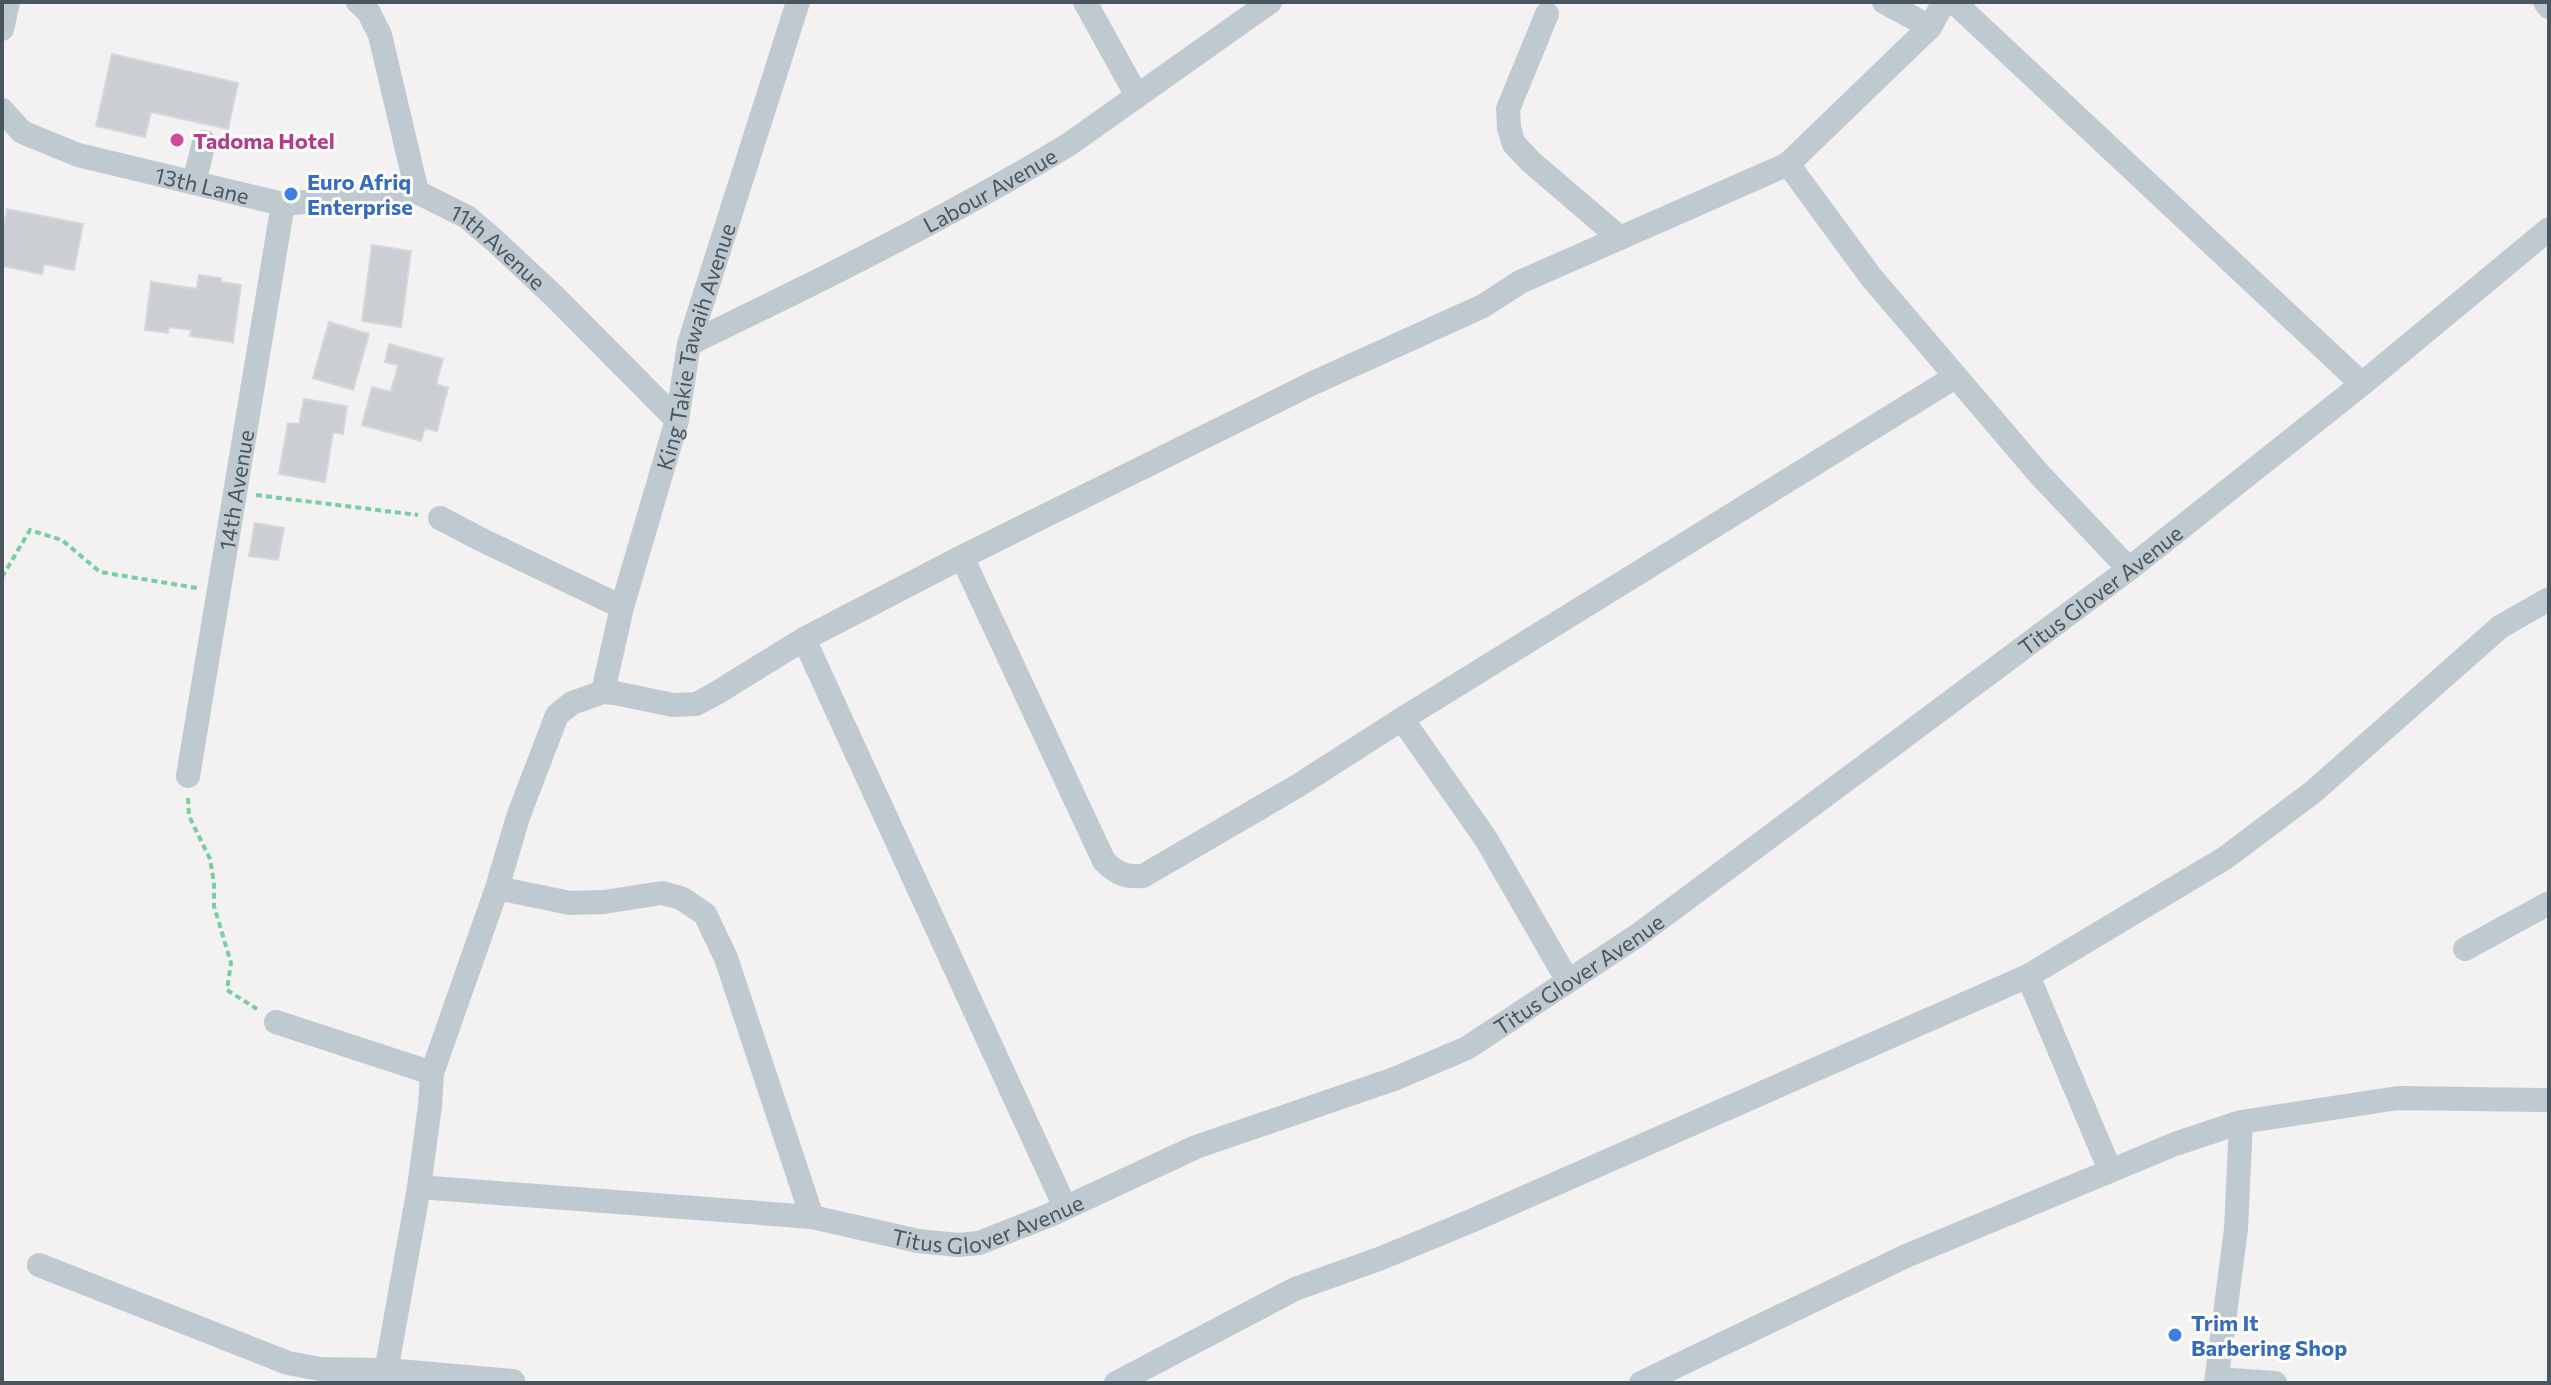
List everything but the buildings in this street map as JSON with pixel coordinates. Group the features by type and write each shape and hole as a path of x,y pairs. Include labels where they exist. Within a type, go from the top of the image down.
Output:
{"street":[{"path":"2,29 8,2"},
{"path":"358,2 368,11 380,35 417,192"},
{"name":"King Takie Tawaih Avenue","path":"603,692 622,607 677,420 689,344 798,2"},
{"path":"1085,2 1137,96"},
{"name":"Labour Avenue","path":"689,344 875,254 1068,145 1270,2"},
{"path":"1884,2 1930,27"},
{"path":"386,1377 419,1187 432,1073 497,888 518,817 557,715 572,703 603,692 673,705 696,704 804,639 1311,384 1483,306 1520,282 1788,164 1930,27 1944,2"},
{"path":"1954,2 2362,384"},
{"path":"2545,2 2549,7"},
{"path":"1547,14 1508,109 1514,144 1620,238"},
{"name":"13th Lane","path":"2,110 22,132 78,155 283,204 417,192"},
{"path":"194,183 204,142"},
{"path":"1788,164 1871,277 1955,377 2040,475 2129,569"},
{"name":"11th Avenue","path":"417,192 467,217 494,240 677,420"},
{"name":"14th Avenue","path":"188,776 283,204"},
{"name":"Titus Glover Avenue","path":"419,1187 812,1217 918,1241 958,1245 979,1243 1196,1147 1394,1079 1467,1048 1638,935 2129,569 2362,384 2549,229"},
{"path":"962,557 1104,861 1117,873 1128,877 1143,876 1299,785 1955,377"},
{"path":"440,518 622,607"},
{"path":"1132,1380 1295,1289 1471,1221 2028,976 2225,858 2313,792 2500,627 2549,599"},
{"path":"804,639 1065,1207"},
{"path":"1402,719 1486,839 1568,981"},
{"path":"497,888 570,903 604,902 662,893 681,898 705,914 726,958 812,1217"},
{"path":"2465,949 2549,903"},
{"path":"2028,976 2110,1170"},
{"path":"276,1022 432,1073"},
{"path":"1641,1383 1906,1256 2110,1170 2241,1122 2398,1098 2549,1100"},
{"path":"2241,1122 2236,1229 2217,1381 2275,1383"},
{"path":"39,1265 288,1363 386,1377 513,1381"}],"path":[{"path":"236,493 440,518"},
{"path":"2,577 30,530 62,540 100,572 219,591"},
{"path":"188,776 189,816 210,859 216,917 231,963 227,990 276,1022"}],"place":[{"name":"Tadoma Hotel","path":"177,140"},
{"name":"Euro Afriq Enterprise","path":"291,194"},
{"name":"Trim It Barbering Shop","path":"2175,1335"}]}
